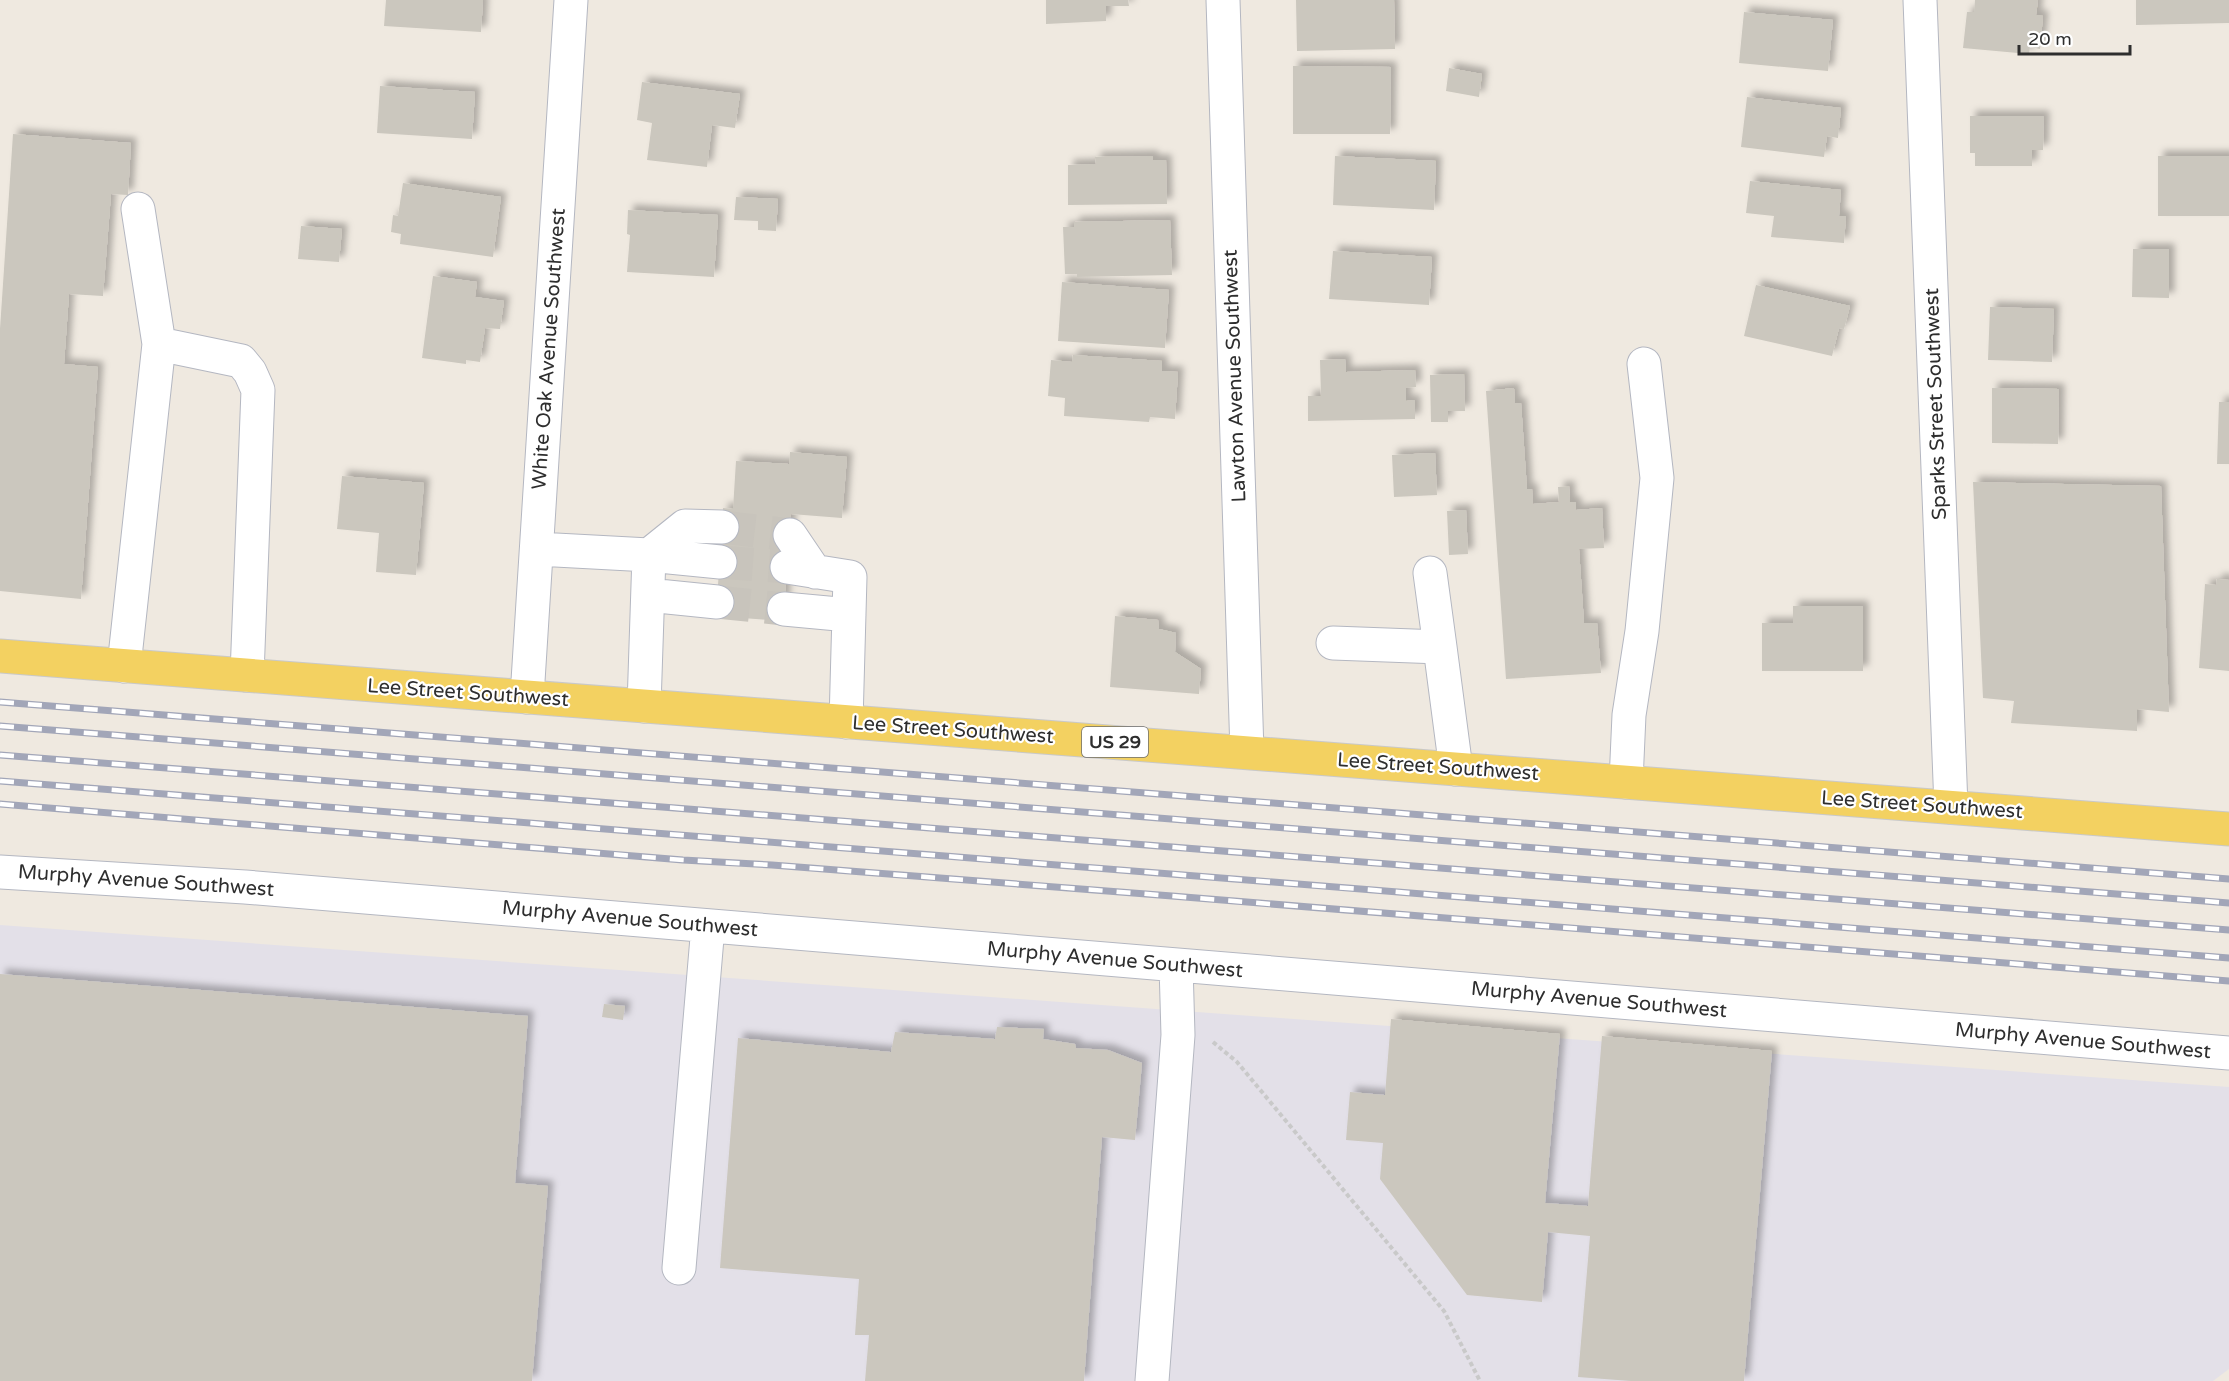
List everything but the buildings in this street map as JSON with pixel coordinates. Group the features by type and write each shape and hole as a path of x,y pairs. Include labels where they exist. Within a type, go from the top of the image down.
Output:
{"main road":[{"name":"Lee Street Southwest","path":"0,656 2229,829"}],"street":[{"name":"White Oak Avenue Southwest","path":"527,697 571,0"},
{"name":"Lawton Avenue Southwest","path":"1223,0 1247,752"},
{"name":"Sparks Street Southwest","path":"1920,0 1951,807"},
{"path":"124,666 159,344 138,209"},
{"path":"159,344 241,361 250,372 258,390 247,675"},
{"path":"1626,782 1629,715 1642,631 1658,478 1644,364"},
{"path":"644,706 649,555 685,526 722,527"},
{"path":"790,535 801,569 850,577 846,722"},
{"path":"537,549 649,555 720,562"},
{"path":"1430,573 1456,769"},
{"path":"648,595 717,602"},
{"path":"784,609 849,615"},
{"path":"1333,643 1440,647"},
{"name":"Murphy Avenue Southwest","path":"0,872 245,887 2229,1053"},
{"path":"679,1268 708,926"},
{"path":"1152,1381 1178,1035 1176,965"}],"path":[{"path":"1177,1012 1237,1062 1444,1311 1480,1381"}],"shaded area":[{"path":"0,925 2229,1087 2229,1369 2213,1381 0,1381"}],"tunnel":[{"path":"722,527 790,535"},
{"path":"720,562 787,567"},
{"path":"717,602 784,609"}],"railway":[{"path":"0,702 2229,879"},
{"path":"0,726 2229,903"},
{"path":"0,755 2229,930"},
{"path":"0,781 2229,958"},
{"path":"0,804 2229,981"}]}
